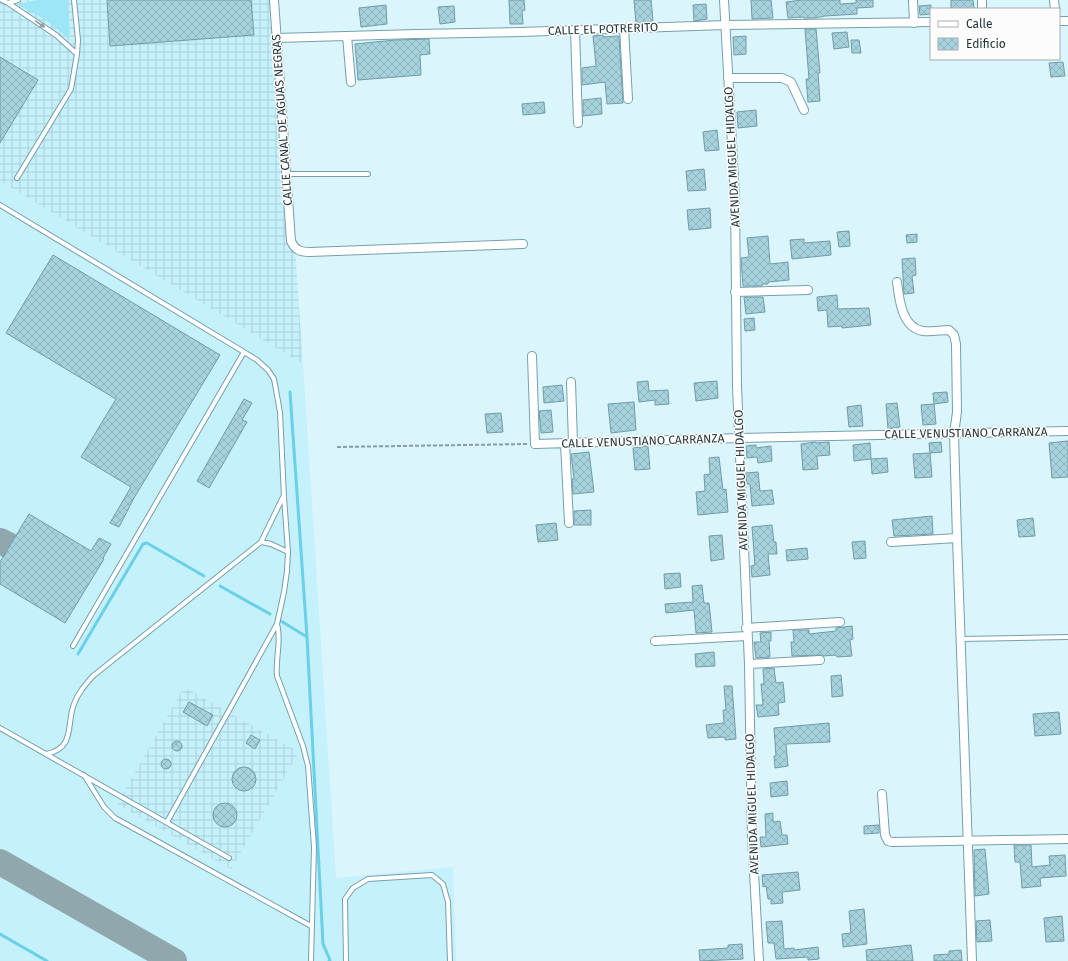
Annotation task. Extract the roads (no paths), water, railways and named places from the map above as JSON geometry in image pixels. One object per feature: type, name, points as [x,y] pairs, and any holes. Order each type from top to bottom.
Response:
[{"type":"street","name":"CALLE CANAL DE AGUAS NEGRAS","points":[[274,0],[291,241],[293,246],[301,252],[523,244]]},
{"type":"street","name":"AVENIDA MIGUEL HIDALGO","points":[[724,0],[735,198],[737,386],[746,632],[749,664],[752,837],[759,961]]},
{"type":"street","points":[[913,0],[914,22]]},
{"type":"street","name":"CALLE EL POTRERITO","points":[[276,38],[725,25],[930,22]]},
{"type":"street","points":[[624,28],[628,99]]},
{"type":"street","points":[[575,30],[578,123]]},
{"type":"street","points":[[347,36],[352,82]]},
{"type":"street","points":[[728,78],[782,78],[791,82],[804,110]]},
{"type":"street","points":[[897,282],[900,304],[908,323],[924,331],[949,330],[954,335],[956,344],[957,412],[954,434],[972,961]]},
{"type":"street","points":[[735,292],[808,290]]},
{"type":"street","name":"CALLE VENUSTIANO CARRANZA","points":[[532,356],[535,444],[1068,431]]},
{"type":"street","points":[[569,523],[569,443],[572,382]]},
{"type":"street","points":[[891,542],[957,538]]},
{"type":"street","points":[[655,640],[840,622]]},
{"type":"street","points":[[749,664],[820,660]]},
{"type":"street","points":[[882,794],[885,835],[888,841],[892,842],[1068,839]]},
{"type":"lane","points":[[2,0],[56,35],[77,54]]},
{"type":"lane","points":[[8,3],[18,0]]},
{"type":"lane","points":[[17,178],[71,89],[77,54],[74,0]]},
{"type":"lane","points":[[286,174],[368,174]]},
{"type":"lane","points":[[0,205],[257,360],[268,370],[275,385],[280,412],[288,552],[284,592],[277,624],[167,822]]},
{"type":"lane","points":[[73,646],[244,352]]},
{"type":"lane","points":[[46,754],[58,748],[68,738],[71,712],[83,686],[261,542],[284,497]]},
{"type":"lane","points":[[261,542],[271,544],[288,552]]},
{"type":"lane","points":[[277,624],[280,633],[276,676],[303,746],[308,766],[314,848],[311,961]]},
{"type":"lane","points":[[960,640],[1068,636]]},
{"type":"lane","points":[[0,728],[229,858]]},
{"type":"lane","points":[[84,775],[104,807],[115,818],[311,926]]},
{"type":"lane","points":[[346,961],[345,899],[354,888],[368,880],[432,875],[443,884],[448,902],[450,961]]},
{"type":"waterway","points":[[290,392],[307,637],[323,944],[330,960],[329,961]]},
{"type":"waterway","points":[[78,654],[143,544],[147,543],[204,576]]},
{"type":"waterway","points":[[220,586],[270,614]]},
{"type":"waterway","points":[[281,621],[307,637]]},
{"type":"waterway","points":[[0,934],[47,961]]}]
